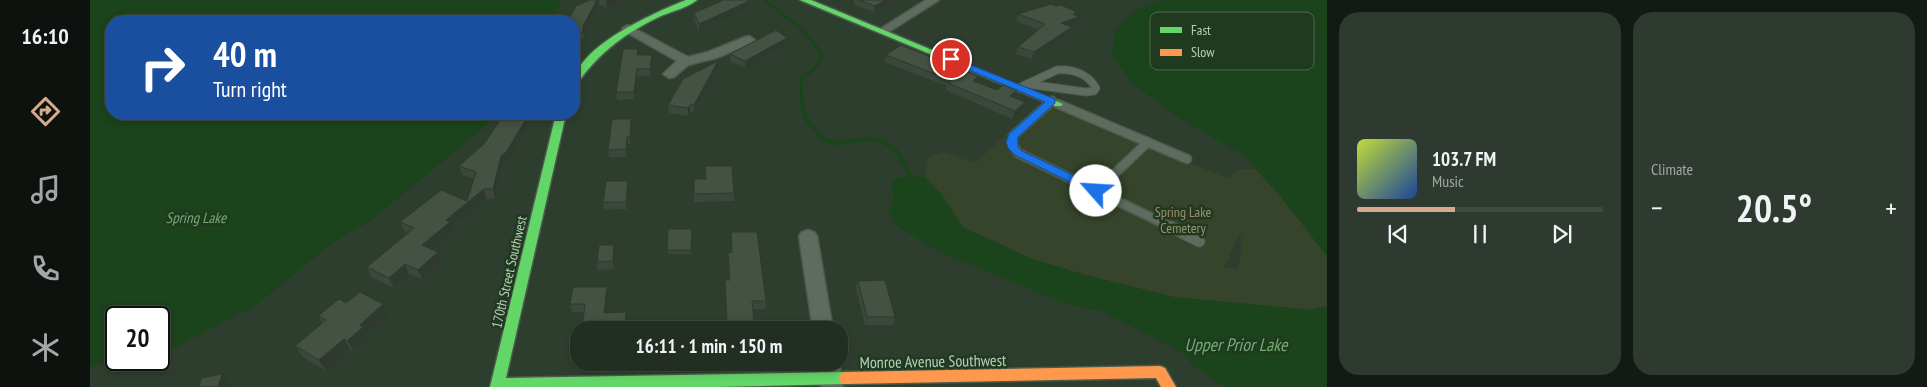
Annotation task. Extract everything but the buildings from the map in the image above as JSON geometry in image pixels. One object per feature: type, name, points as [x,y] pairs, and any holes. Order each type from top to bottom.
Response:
[{"type":"street","points":[[580,72],[599,50],[628,30],[646,19],[693,0]]},
{"type":"street","points":[[804,0],[1023,86],[1055,103]]},
{"type":"street","points":[[883,31],[934,0]]},
{"type":"street","points":[[628,30],[685,60]]},
{"type":"street","points":[[669,74],[677,64],[685,60],[710,56],[749,40]]},
{"type":"street","name":"170th Street Southwest","points":[[497,386],[560,120]]},
{"type":"street","points":[[808,236],[822,321]]},
{"type":"street","name":"Monroe Avenue Southwest","points":[[497,386],[831,376],[1160,372],[1169,387]]},
{"type":"lane","points":[[1067,69],[1086,77],[1096,88],[1086,92],[1023,86],[1057,70],[1067,69]]},
{"type":"lane","points":[[1187,159],[1055,103],[1013,136],[1011,142],[1013,148],[1018,153],[1199,241]]},
{"type":"lane","points":[[1096,191],[1148,142]]},
{"type":"green space","name":"Spring Lake Cemetery","points":[[1042,102],[1227,178],[1239,169],[1256,169],[1282,198],[1327,256],[1327,306],[1311,310],[1174,297],[1085,275],[1032,259],[962,227],[942,195],[925,177],[928,158],[942,152],[975,163]],"holes":[[[1240,233],[1242,247],[1238,268],[1224,268]]]},
{"type":"water","name":"Spring Lake","points":[[90,0],[562,0],[553,15],[105,15],[105,120],[491,120],[369,222],[335,241],[256,305],[180,345],[170,347],[170,306],[105,306],[105,363],[90,366]]},
{"type":"water","points":[[1161,0],[1327,0],[1327,256],[1282,198],[1243,155],[1176,116],[1133,84],[1112,55],[1115,30],[1136,9]]},
{"type":"water","name":"Upper Prior Lake","points":[[907,176],[925,177],[942,195],[963,227],[1032,259],[1085,275],[1174,297],[1311,310],[1327,306],[1327,387],[1225,387],[1197,369],[1180,351],[1101,311],[1066,304],[939,252],[896,225],[888,209],[894,198],[891,185],[895,179]]},
{"type":"waterway","points":[[764,0],[801,28],[824,56],[814,69],[801,79],[802,102]]},
{"type":"waterway","points":[[802,100],[804,113],[808,121],[824,139],[834,143],[870,139],[884,142],[890,145],[898,154],[913,181]]},
{"type":"traffic: fast","points":[[580,73],[611,41],[626,31],[659,14],[693,0]]},
{"type":"traffic: fast","points":[[804,0],[1058,104]]},
{"type":"traffic: fast","points":[[497,387],[560,120]]},
{"type":"traffic: fast","points":[[498,385],[846,378]]},
{"type":"traffic: slow","points":[[846,378],[1160,372],[1169,387]]},
{"type":"route","points":[[951,59],[1052,101],[1013,136],[1011,142],[1013,148],[1018,153],[1096,191]]}]
